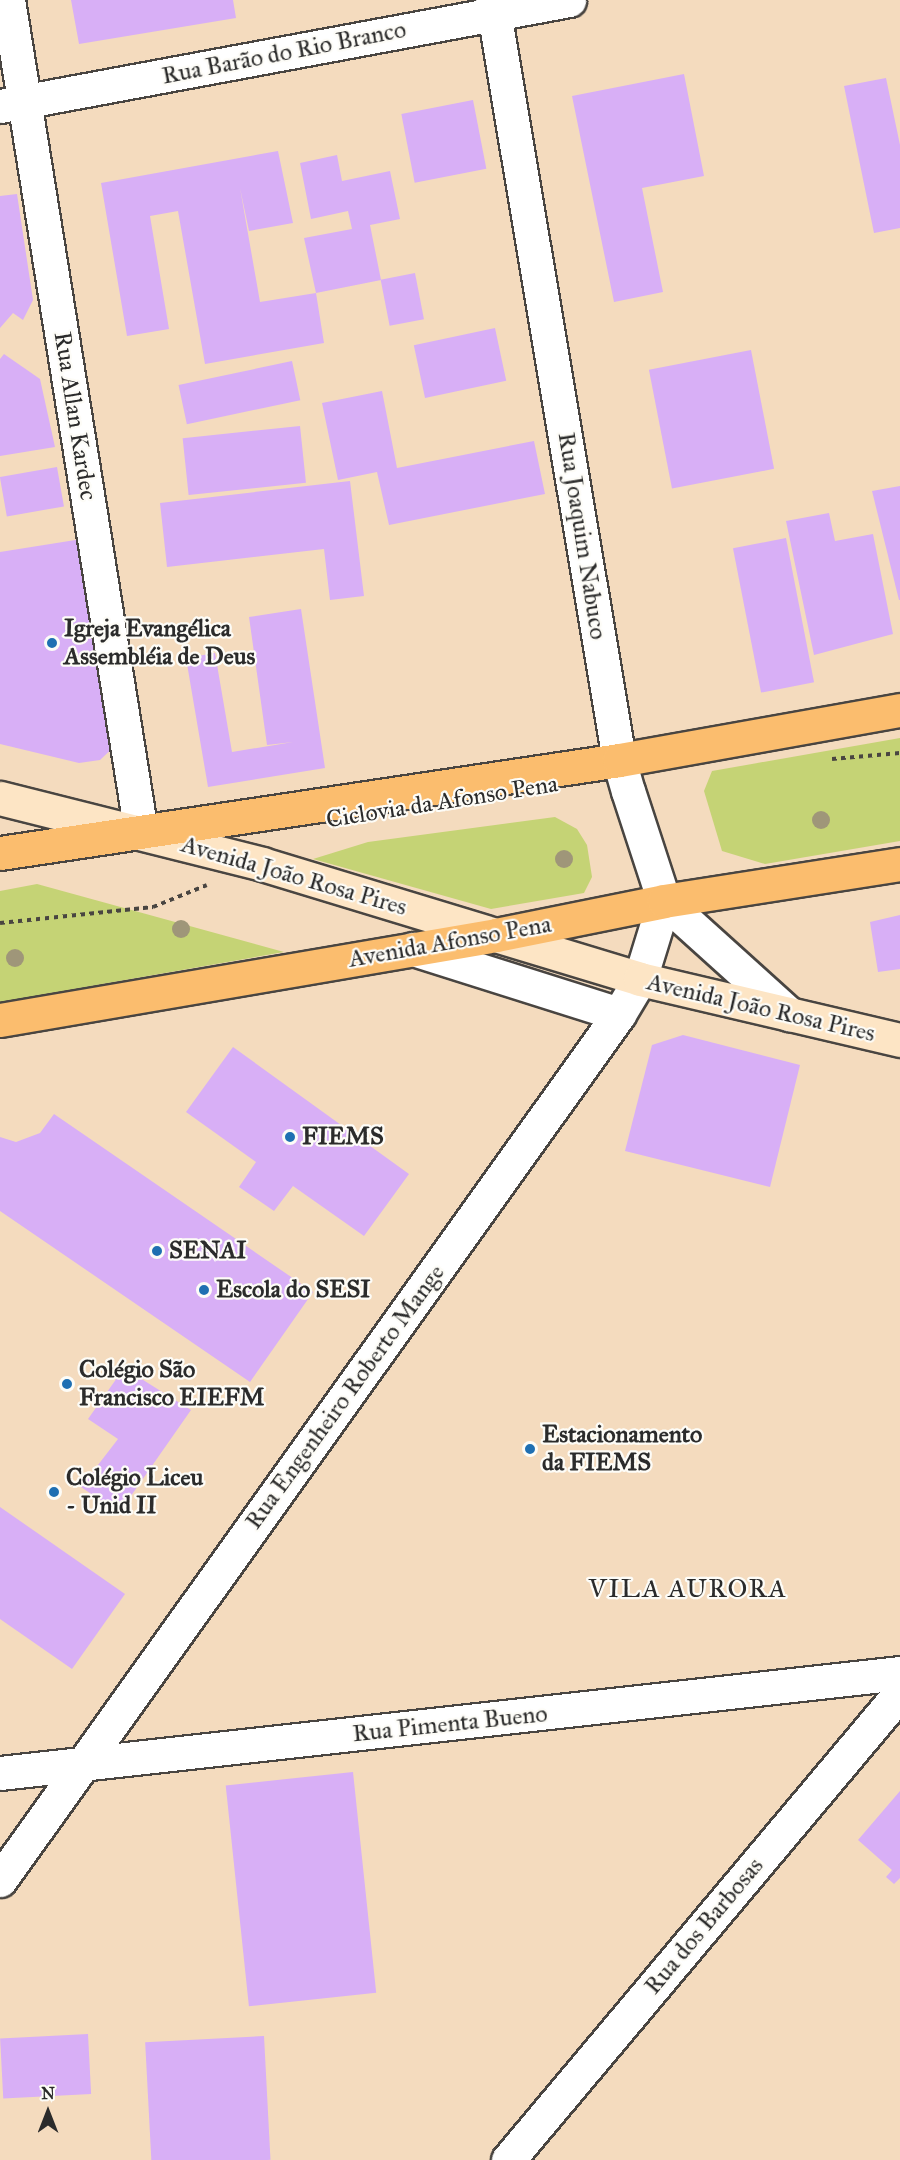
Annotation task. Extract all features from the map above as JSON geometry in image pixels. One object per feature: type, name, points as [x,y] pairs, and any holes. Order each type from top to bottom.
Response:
[{"type":"main road","points":[[0,853],[619,760],[900,711]]},
{"type":"main road","name":"Avenida Afonso Pena","points":[[0,1020],[496,935],[664,901],[900,864]]},
{"type":"street","name":"Rua Allan Kardec","points":[[8,0],[12,104],[141,832]]},
{"type":"street","name":"Rua Barão do Rio Branco","points":[[12,104],[494,7],[569,0]]},
{"type":"street","name":"Rua Joaquim Nabuco","points":[[494,7],[619,760],[664,901]]},
{"type":"street","name":"Avenida João Rosa Pires","points":[[0,798],[262,864],[640,979],[900,1040]]},
{"type":"street","name":"Rua Engenheiro Roberto Mange","points":[[0,1880],[619,1014],[640,979],[664,901]]},
{"type":"street","points":[[664,901],[789,1014]]},
{"type":"street","points":[[413,949],[619,1014]]},
{"type":"street","name":"Rua Pimenta Bueno","points":[[0,1773],[900,1673]]},
{"type":"street","name":"Rua dos Barbosas","points":[[508,2160],[900,1693]]},
{"type":"path","points":[[820,761],[900,753]]},
{"type":"path","points":[[0,922],[153,907],[262,864]]},
{"type":"green space","points":[[900,738],[900,841],[765,864],[722,851],[704,791],[712,771]]},
{"type":"green space","points":[[555,817],[577,829],[587,845],[592,877],[584,893],[491,909],[313,859],[368,842]]},
{"type":"green space","points":[[37,884],[284,952],[0,1002],[0,891]]},
{"type":"building","points":[[71,0],[233,0],[236,18],[79,44]]},
{"type":"building","points":[[684,74],[704,176],[642,188],[663,292],[614,302],[572,96]]},
{"type":"building","points":[[886,78],[900,145],[900,228],[874,233],[844,86]]},
{"type":"building","points":[[473,100],[486,169],[415,183],[401,114]]},
{"type":"building","points":[[278,151],[293,223],[249,231],[240,188],[260,302],[316,293],[324,343],[205,364],[178,211],[150,216],[169,329],[127,336],[101,183]]},
{"type":"building","points":[[337,155],[342,181],[390,171],[400,219],[370,225],[381,280],[316,293],[304,238],[352,229],[348,211],[311,219],[300,163]]},
{"type":"building","points":[[17,194],[33,300],[23,320],[13,313],[0,328],[0,196]]},
{"type":"building","points":[[415,273],[424,319],[390,326],[381,280]]},
{"type":"building","points":[[495,328],[506,381],[425,398],[414,345]]},
{"type":"building","points":[[751,350],[774,469],[672,489],[649,370]]},
{"type":"building","points":[[4,354],[40,379],[55,447],[0,456],[0,359]]},
{"type":"building","points":[[292,361],[300,400],[187,424],[179,385]]},
{"type":"building","points":[[382,391],[397,468],[534,441],[545,494],[389,525],[377,472],[338,480],[322,403]]},
{"type":"building","points":[[300,426],[306,483],[189,495],[183,438]]},
{"type":"building","points":[[57,467],[64,506],[7,516],[0,477]]},
{"type":"building","points":[[350,481],[364,596],[330,600],[324,549],[167,567],[160,503]]},
{"type":"building","points":[[900,486],[900,600],[899,600],[872,491]]},
{"type":"building","points":[[829,513],[835,541],[873,534],[893,634],[814,655],[786,521]]},
{"type":"building","name":"Igreja Evangélica Assembléia de Deus","points":[[88,538],[116,745],[100,760],[79,763],[0,744],[0,552]]},
{"type":"building","points":[[786,538],[814,682],[761,693],[733,548]]},
{"type":"building","points":[[301,609],[325,768],[208,787],[186,658],[215,653],[232,752],[293,742],[267,745],[249,617]]},
{"type":"building","points":[[900,915],[900,969],[878,972],[870,922]]},
{"type":"building","points":[[683,1035],[800,1065],[770,1187],[625,1151],[652,1045]]},
{"type":"building","name":"FIEMS","points":[[233,1047],[409,1174],[364,1236],[293,1186],[274,1211],[239,1187],[256,1162],[186,1112]]},
{"type":"building","name":"SENAI","points":[[54,1114],[313,1292],[250,1382],[0,1211],[0,1137],[16,1142],[40,1133]]},
{"type":"building","points":[[124,1368],[191,1410],[119,1513],[81,1487],[118,1439],[88,1419]]},
{"type":"building","points":[[0,1507],[125,1594],[72,1669],[0,1619]]},
{"type":"building","points":[[353,1772],[376,1993],[249,2006],[226,1785]]},
{"type":"building","points":[[900,1791],[900,1878],[894,1884],[886,1877],[892,1870],[858,1840]]},
{"type":"building","points":[[88,2034],[91,2094],[3,2099],[0,2039]]},
{"type":"building","points":[[264,2036],[270,2160],[151,2160],[145,2042]]},
{"type":"place","name":"Igreja Evangélica Assembléia de Deus","points":[[52,643]]},
{"type":"place","name":"FIEMS","points":[[290,1137]]},
{"type":"place","name":"SENAI","points":[[157,1251]]},
{"type":"place","name":"Escola do SESI","points":[[204,1290]]},
{"type":"place","name":"Colégio São Francisco EIEFM","points":[[67,1384]]},
{"type":"place","name":"Estacionamento da FIEMS","points":[[530,1449]]},
{"type":"place","name":"Colégio Liceu - Unid II","points":[[54,1492]]},
{"type":"district","name":"VILA AURORA","points":[[688,1589]]}]
